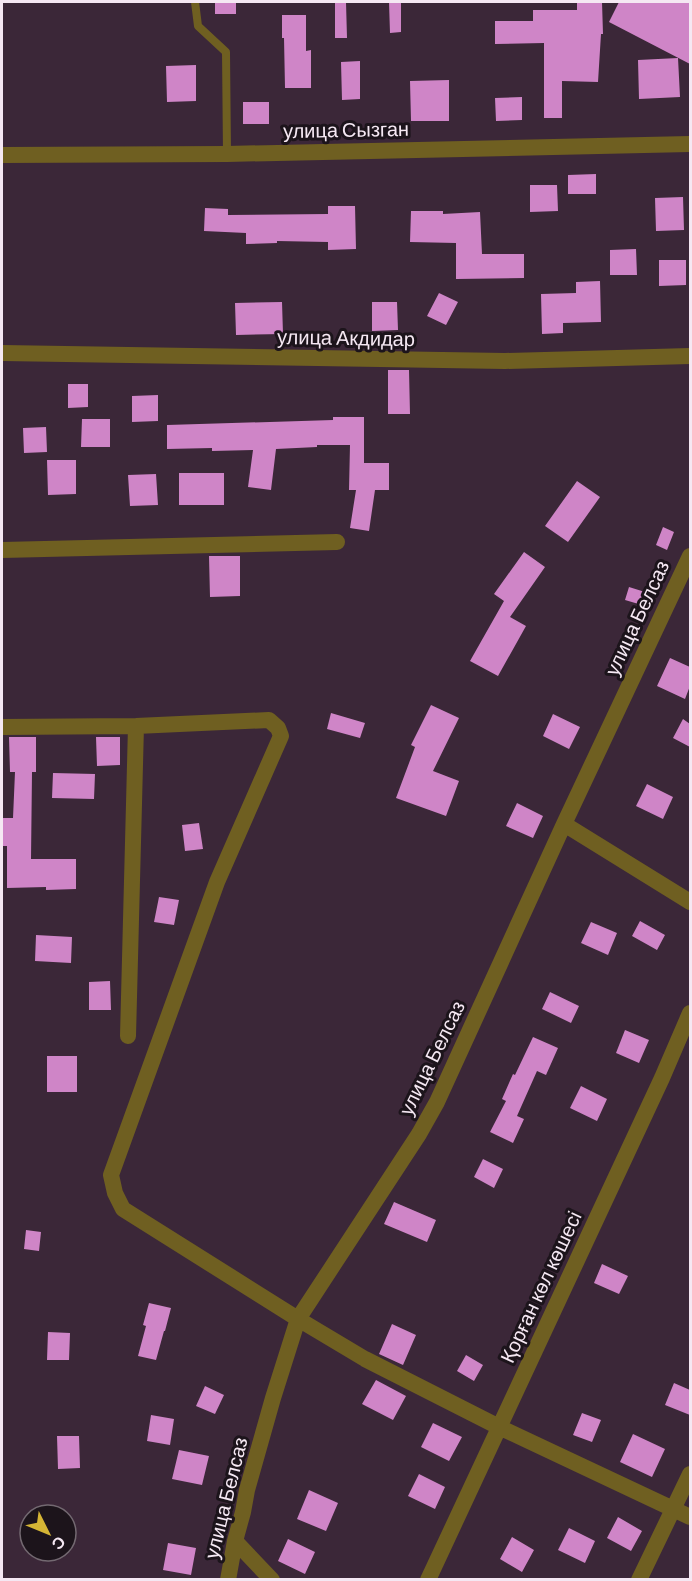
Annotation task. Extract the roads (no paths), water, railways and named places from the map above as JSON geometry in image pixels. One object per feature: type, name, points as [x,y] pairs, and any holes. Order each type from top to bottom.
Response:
[{"type":"street","name":"улица Сызган","points":[[2,155],[227,154],[690,144]]},
{"type":"street","name":"улица Акдидар","points":[[2,353],[504,361],[690,356]]},
{"type":"street","points":[[2,550],[338,542]]},
{"type":"street","name":"улица Белсаз","points":[[228,1580],[234,1541],[273,1398],[298,1319],[437,1102],[690,556]]},
{"type":"street","points":[[2,727],[136,726],[268,720],[278,728],[281,736],[218,882],[111,1175],[115,1193],[123,1209],[365,1359],[690,1517]]},
{"type":"street","points":[[128,1036],[136,726]]},
{"type":"street","points":[[564,824],[690,902]]},
{"type":"street","name":"Қорған көл көшесі","points":[[428,1580],[662,1078],[690,1013]]},
{"type":"street","points":[[639,1580],[690,1474]]},
{"type":"street","points":[[234,1541],[272,1580]]},
{"type":"lane","points":[[195,2],[198,26],[226,52],[227,154]]}]
